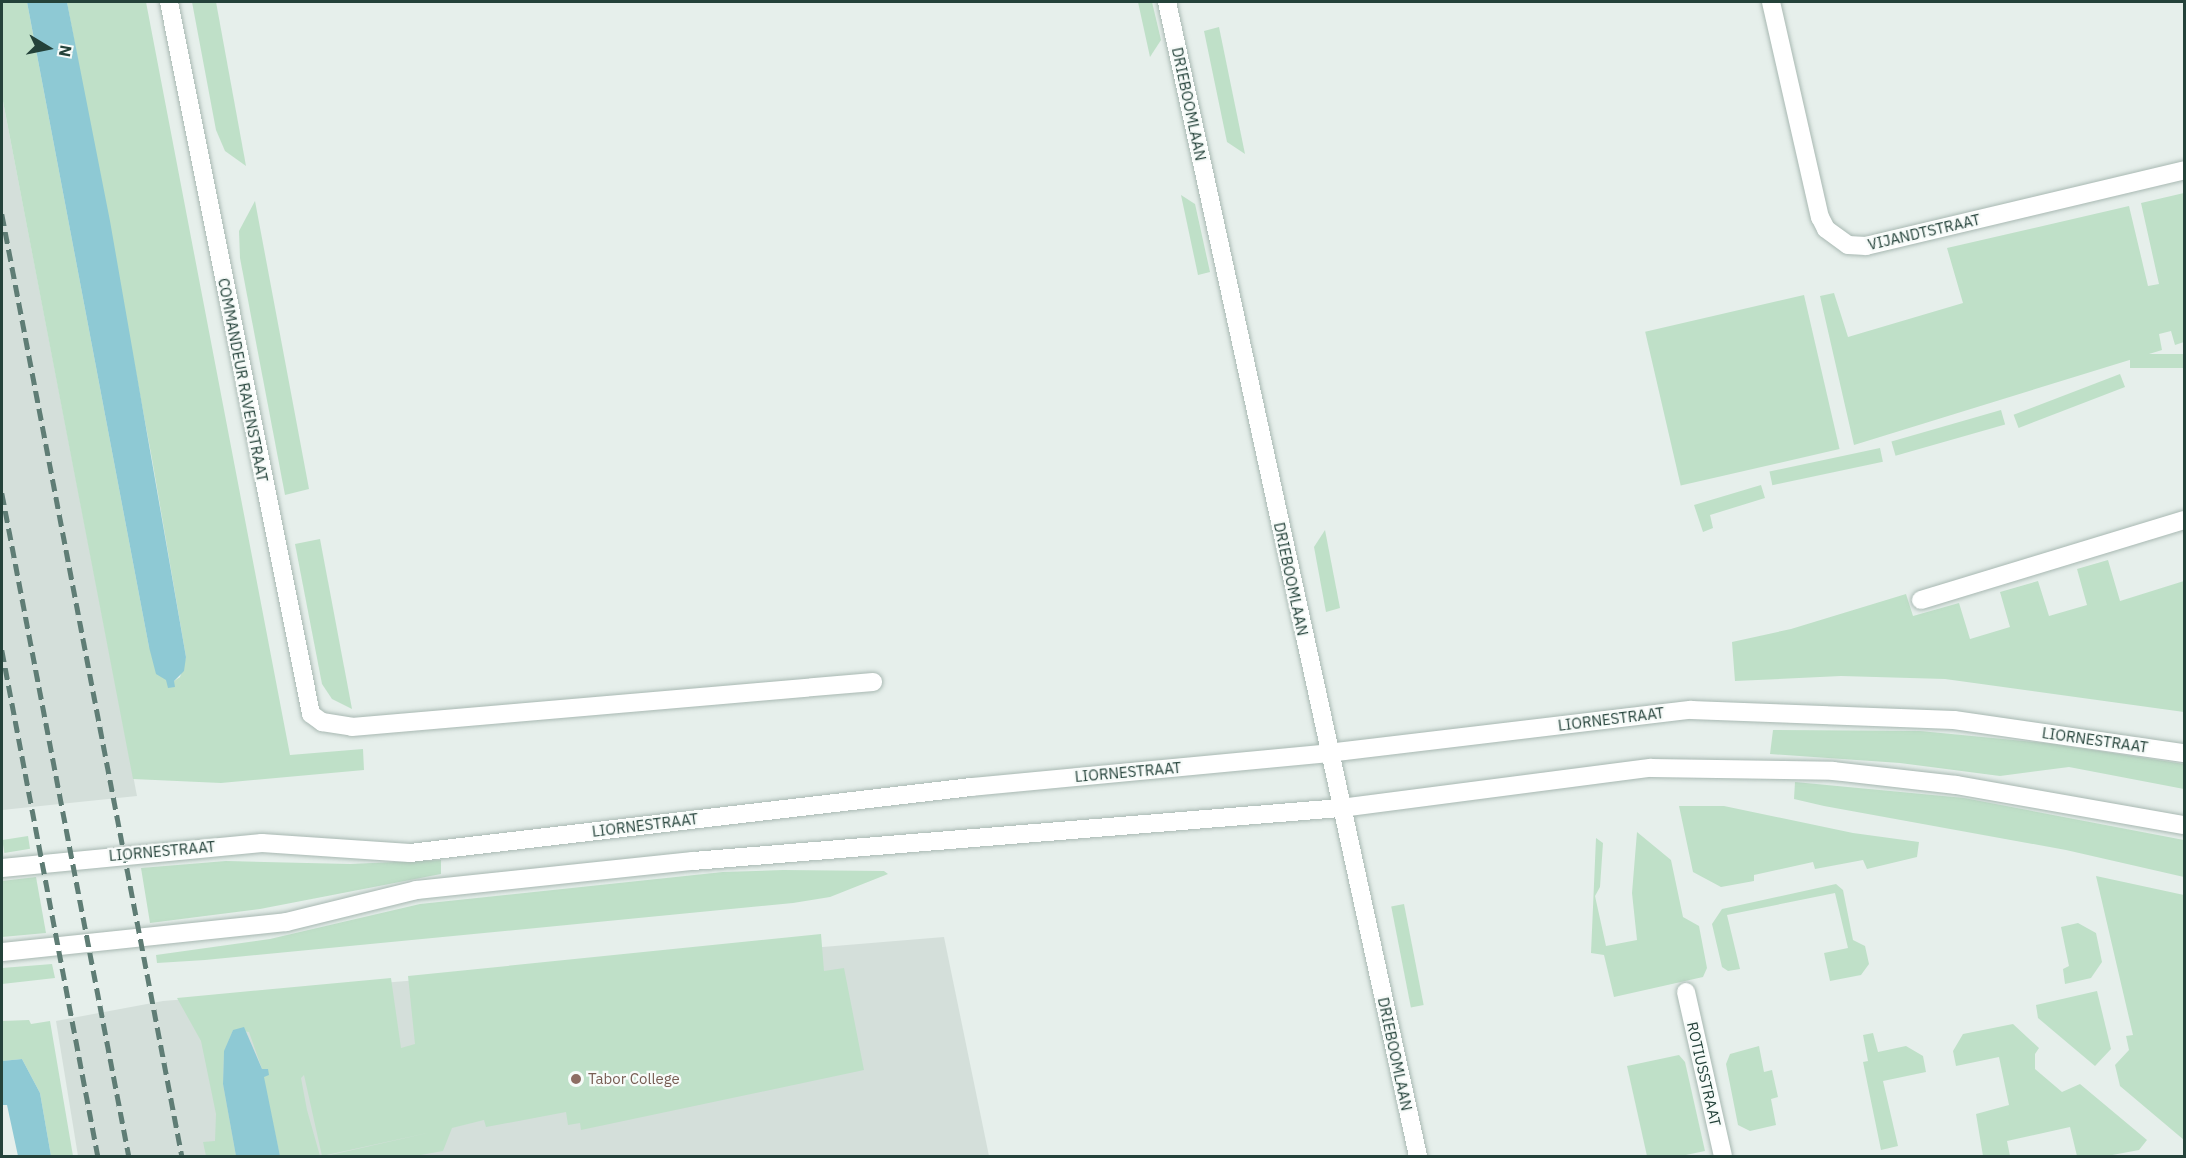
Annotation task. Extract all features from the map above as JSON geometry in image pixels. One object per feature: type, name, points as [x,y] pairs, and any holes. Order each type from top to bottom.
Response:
[{"type":"street","name":"COMMANDEUR RAVENSTRAAT","points":[[169,2],[311,714],[321,722],[352,727],[873,682]]},
{"type":"street","name":"DRIEBOOMLAAN","points":[[1167,2],[1328,753],[1418,1156]]},
{"type":"street","name":"VIJANDTSTRAAT","points":[[1771,2],[1820,217],[1826,229],[1848,245],[1866,246],[2184,170]]},
{"type":"street","points":[[1921,600],[2184,520]]},
{"type":"street","name":"LIORNESTRAAT","points":[[2,868],[262,843],[410,853],[971,787],[1328,753],[1691,710],[1954,720],[2184,753]]},
{"type":"street","points":[[2,952],[141,940],[286,922],[416,890],[693,861],[1341,808],[1651,768],[1833,771],[1956,785],[2184,825]]},
{"type":"street","name":"ROTIUSSTRAAT","points":[[1686,992],[1723,1156]]},
{"type":"shaded area","points":[[2,96],[137,796],[2,810]]},
{"type":"shaded area","name":"Tabor College","points":[[944,937],[989,1156],[78,1156],[56,1021],[163,1001]]},
{"type":"green space","points":[[2,2],[27,2],[149,647],[174,681],[180,677],[186,657],[152,459],[67,2],[146,2],[290,755],[363,749],[364,770],[221,783],[133,779],[2,96]]},
{"type":"green space","points":[[192,2],[216,2],[246,166],[225,151],[216,130]]},
{"type":"green space","points":[[1138,2],[1152,2],[1161,40],[1150,57]]},
{"type":"green space","points":[[1219,27],[1245,154],[1227,142],[1204,31]]},
{"type":"green space","points":[[2184,193],[2184,342],[2175,345],[2171,331],[2159,334],[2162,350],[1854,445],[1820,296],[1834,293],[1848,337],[1963,303],[1947,248],[2129,206],[2148,286],[2159,284],[2141,203]]},
{"type":"green space","points":[[1181,195],[1195,204],[1210,272],[1198,275]]},
{"type":"green space","points":[[255,201],[309,489],[285,495],[240,258],[239,231]]},
{"type":"green space","points":[[1804,295],[1840,449],[1681,486],[1645,332]]},
{"type":"green space","points":[[2130,354],[2184,354],[2184,368],[2130,368]]},
{"type":"green space","points":[[2120,374],[2125,387],[2019,428],[2014,415]]},
{"type":"green space","points":[[2001,410],[2005,424],[1896,456],[1891,441]]},
{"type":"green space","points":[[1880,448],[1883,462],[1772,485],[1769,471]]},
{"type":"green space","points":[[1761,485],[1765,498],[1710,515],[1713,528],[1703,532],[1694,505]]},
{"type":"green space","points":[[1325,530],[1340,608],[1326,612],[1314,547]]},
{"type":"green space","points":[[320,539],[352,709],[332,699],[322,684],[295,544]]},
{"type":"green space","points":[[2108,560],[2120,601],[2184,581],[2184,712],[1945,679],[1841,676],[1735,681],[1732,642],[1791,629],[1906,594],[1913,616],[1959,603],[1970,639],[2010,627],[2000,592],[2038,581],[2049,616],[2087,605],[2077,569]]},
{"type":"green space","points":[[1773,730],[1920,731],[2054,744],[2184,764],[2184,789],[2069,767],[2000,776],[1900,763],[1770,754]]},
{"type":"green space","points":[[1795,782],[1964,798],[2184,840],[2184,877],[2066,850],[1794,799]]},
{"type":"green space","points":[[1679,806],[1724,806],[1853,833],[1919,842],[1917,857],[1867,869],[1863,860],[1815,869],[1813,862],[1754,875],[1754,881],[1721,887],[1693,872]]},
{"type":"green space","points":[[1637,832],[1671,860],[1683,917],[1699,926],[1707,968],[1703,977],[1614,997],[1604,955],[1591,953],[1596,838],[1603,843],[1600,887],[1595,896],[1606,946],[1637,940],[1632,893]]},
{"type":"green space","points":[[28,836],[30,849],[4,853],[2,840]]},
{"type":"green space","points":[[441,860],[441,874],[260,909],[150,923],[141,868],[226,861],[350,864]]},
{"type":"green space","points":[[884,871],[888,874],[830,897],[793,903],[157,963],[156,955],[270,939],[420,904],[723,872]]},
{"type":"green space","points":[[2096,876],[2184,895],[2184,1140],[2120,1086],[2115,1065],[2129,1050],[2126,1036],[2133,1035]]},
{"type":"green space","points":[[36,877],[46,933],[2,937],[2,881]]},
{"type":"green space","points":[[1836,884],[1843,890],[1853,940],[1865,946],[1869,964],[1861,975],[1830,981],[1824,953],[1848,948],[1835,893],[1727,915],[1740,969],[1728,971],[1722,967],[1712,924],[1722,909]]},
{"type":"green space","points":[[1404,904],[1424,1005],[1411,1008],[1391,906]]},
{"type":"green space","points":[[2078,923],[2096,933],[2102,962],[2091,978],[2065,984],[2063,969],[2069,966],[2061,927]]},
{"type":"green space","name":"Tabor College","points":[[821,934],[824,971],[844,968],[864,1070],[581,1130],[580,1123],[568,1125],[566,1112],[486,1127],[484,1120],[452,1128],[443,1151],[415,1156],[326,1156],[432,1132],[322,1156],[304,1075],[301,1078],[307,1110],[320,1156],[280,1156],[263,1077],[268,1069],[262,1069],[249,1032],[233,1030],[224,1052],[223,1084],[236,1156],[206,1156],[203,1142],[215,1141],[216,1114],[201,1041],[177,998],[391,978],[401,1048],[415,1044],[408,976]]},
{"type":"green space","points":[[52,964],[55,978],[2,984],[2,968]]},
{"type":"green space","points":[[2097,991],[2111,1049],[2095,1066],[2038,1018],[2036,1005]]},
{"type":"green space","points":[[29,1020],[31,1024],[50,1021],[73,1156],[51,1156],[40,1093],[22,1059],[2,1061],[2,1021]]},
{"type":"green space","points":[[2013,1024],[2039,1048],[2035,1054],[2035,1069],[2062,1092],[2080,1084],[2147,1140],[2139,1150],[2107,1156],[2077,1156],[2070,1127],[2007,1141],[2010,1156],[1983,1156],[1976,1114],[2009,1105],[1999,1057],[1956,1066],[1953,1051],[1963,1034]]},
{"type":"green space","points":[[1873,1033],[1878,1052],[1906,1046],[1923,1056],[1926,1072],[1883,1081],[1898,1146],[1881,1150],[1863,1062],[1868,1061],[1863,1035]]},
{"type":"green space","points":[[1759,1046],[1764,1072],[1772,1070],[1778,1097],[1771,1099],[1776,1125],[1750,1131],[1738,1125],[1726,1064],[1730,1054]]},
{"type":"green space","points":[[1679,1055],[1685,1062],[1705,1151],[1681,1156],[1647,1156],[1627,1066]]},
{"type":"water","points":[[27,2],[67,2],[110,221],[186,657],[184,671],[174,681],[175,687],[168,688],[166,680],[156,674],[149,647]]},
{"type":"water","points":[[244,1027],[262,1069],[268,1069],[269,1075],[264,1077],[280,1156],[236,1156],[223,1084],[224,1051],[233,1030]]},
{"type":"water","points":[[22,1059],[40,1093],[51,1156],[18,1156],[7,1105],[2,1105],[2,1061]]},
{"type":"railway","points":[[2,214],[182,1156]]},
{"type":"railway","points":[[2,493],[129,1156]]},
{"type":"railway","points":[[2,650],[98,1156]]},
{"type":"place","name":"Tabor College","points":[[576,1079]]}]
